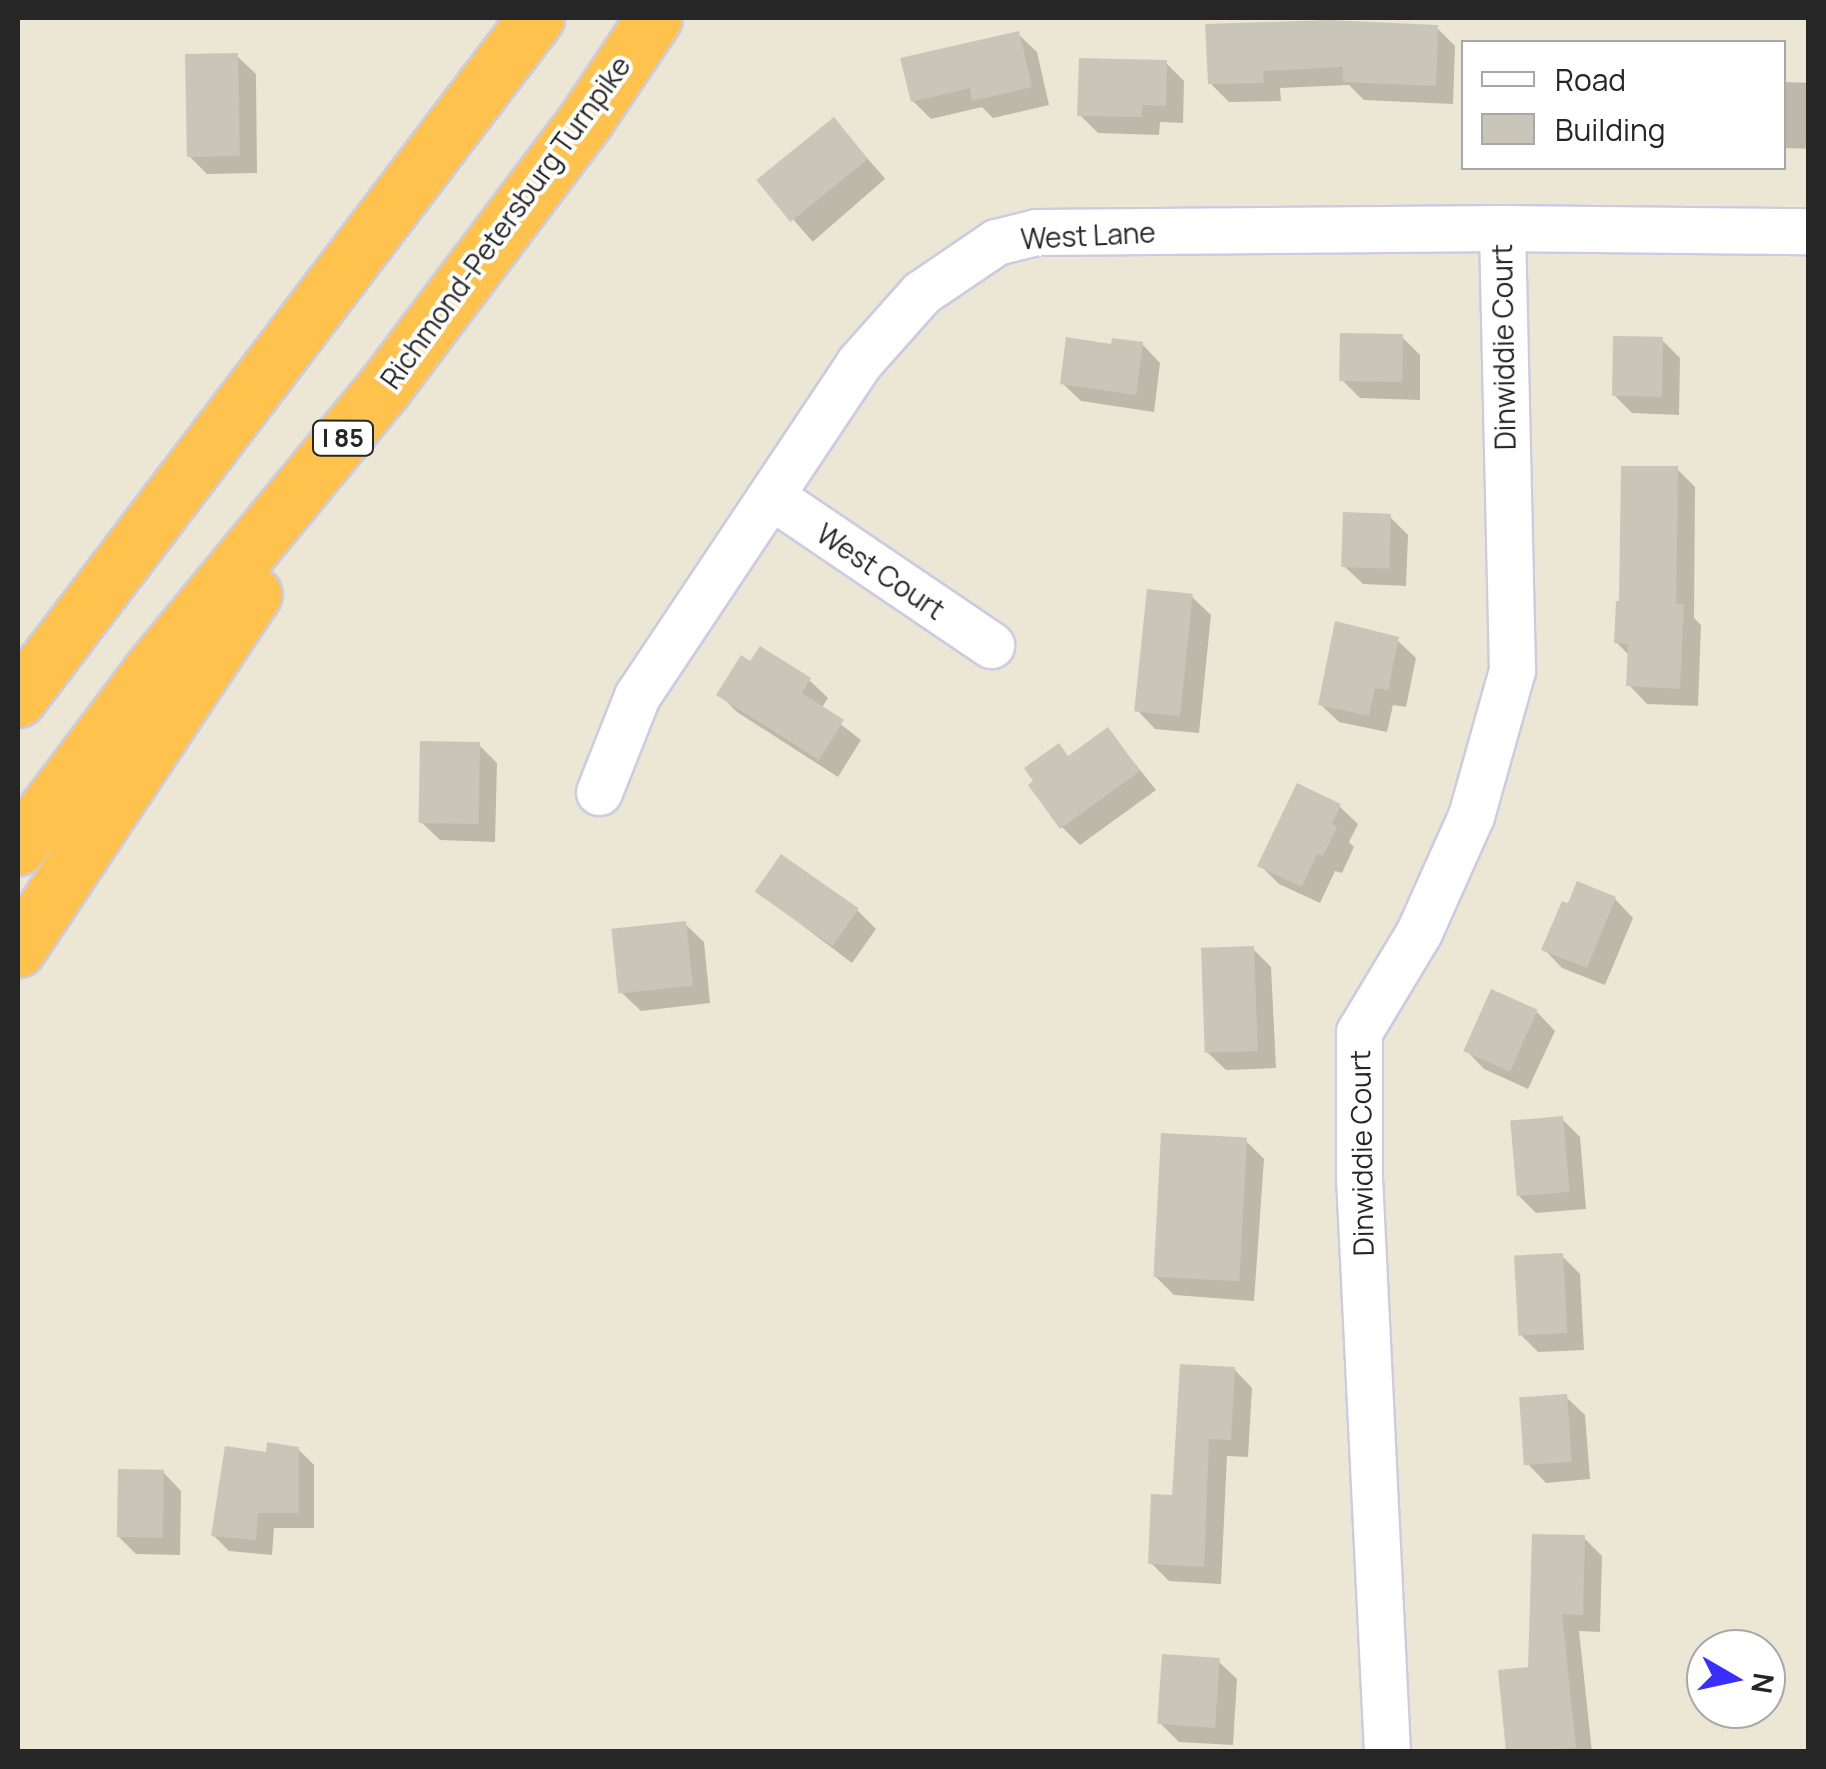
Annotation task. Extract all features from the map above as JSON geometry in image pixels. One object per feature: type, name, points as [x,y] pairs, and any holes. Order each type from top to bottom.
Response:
[{"type":"highway","points":[[18,699],[536,18]]},
{"type":"highway","name":"Richmond-Petersburg Turnpike","points":[[18,847],[152,670],[383,389],[585,120],[654,18]]},
{"type":"highway","points":[[18,949],[265,578],[383,389]]},
{"type":"street","name":"West Lane","points":[[599,792],[637,696],[870,350],[921,293],[996,242],[1036,232],[1502,228],[1808,231]]},
{"type":"street","name":"Dinwiddie Court","points":[[1387,1752],[1358,1177],[1360,1032],[1419,932],[1471,816],[1512,670],[1502,228]]},
{"type":"street","name":"West Court","points":[[771,496],[991,645]]},
{"type":"building","points":[[1329,20],[1438,25],[1436,86],[1343,82],[1343,67],[1263,71],[1264,83],[1208,84],[1205,24]]},
{"type":"building","points":[[1019,31],[1032,87],[972,101],[970,88],[911,102],[900,58]]},
{"type":"building","points":[[238,53],[240,156],[187,157],[185,54]]},
{"type":"building","points":[[1079,58],[1167,60],[1166,106],[1142,105],[1142,117],[1077,116]]},
{"type":"building","points":[[834,117],[868,159],[790,222],[756,180]]},
{"type":"building","points":[[1340,333],[1403,334],[1402,382],[1339,381]]},
{"type":"building","points":[[1613,336],[1663,337],[1662,397],[1612,396]]},
{"type":"building","points":[[1066,337],[1111,344],[1112,338],[1143,342],[1136,395],[1060,384]]},
{"type":"building","points":[[1621,466],[1678,466],[1676,604],[1684,604],[1680,689],[1626,686],[1628,644],[1614,643],[1619,601]]},
{"type":"building","points":[[1343,512],[1391,514],[1389,569],[1341,567]]},
{"type":"building","points":[[1147,589],[1193,594],[1180,716],[1134,711]]},
{"type":"building","points":[[1335,621],[1399,637],[1388,690],[1375,688],[1369,716],[1318,705]]},
{"type":"building","points":[[760,646],[811,678],[802,693],[844,720],[819,760],[716,695],[741,655],[750,661]]},
{"type":"building","points":[[1108,727],[1140,771],[1060,829],[1028,785],[1033,781],[1024,768],[1059,743],[1068,756]]},
{"type":"building","points":[[420,741],[480,742],[479,824],[419,823]]},
{"type":"building","points":[[1297,783],[1341,804],[1332,824],[1337,827],[1323,856],[1317,854],[1302,887],[1257,866]]},
{"type":"building","points":[[781,854],[859,908],[832,946],[755,892]]},
{"type":"building","points":[[1577,881],[1616,897],[1587,968],[1541,950],[1562,901],[1568,903]]},
{"type":"building","points":[[686,921],[693,986],[618,993],[611,929]]},
{"type":"building","points":[[1254,946],[1258,1051],[1205,1053],[1201,948]]},
{"type":"building","points":[[1491,989],[1538,1010],[1510,1072],[1463,1051]]},
{"type":"building","points":[[1563,1116],[1570,1192],[1517,1196],[1510,1121]]},
{"type":"building","points":[[1161,1133],[1247,1138],[1239,1281],[1153,1277]]},
{"type":"building","points":[[1563,1253],[1567,1333],[1518,1335],[1514,1256]]},
{"type":"building","points":[[1180,1364],[1235,1367],[1231,1440],[1209,1439],[1204,1567],[1148,1564],[1151,1494],[1172,1495]]},
{"type":"building","points":[[1567,1394],[1572,1462],[1524,1465],[1519,1397]]},
{"type":"building","points":[[267,1442],[299,1447],[299,1513],[258,1513],[256,1540],[211,1536],[225,1446],[266,1452]]},
{"type":"building","points":[[118,1469],[164,1470],[163,1538],[117,1537]]},
{"type":"building","points":[[1532,1534],[1585,1535],[1583,1615],[1562,1614],[1576,1748],[1506,1752],[1498,1670],[1528,1667]]},
{"type":"building","points":[[1162,1654],[1220,1658],[1215,1728],[1157,1724]]}]
